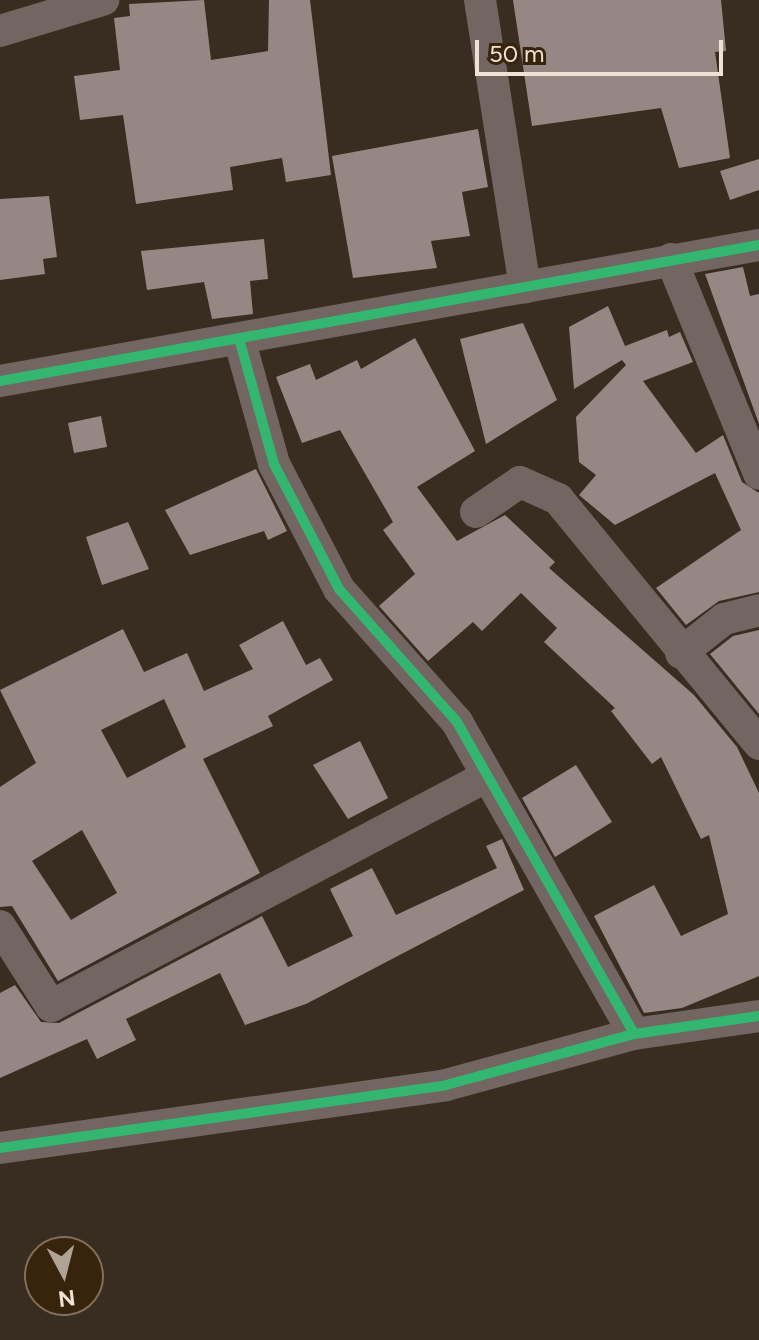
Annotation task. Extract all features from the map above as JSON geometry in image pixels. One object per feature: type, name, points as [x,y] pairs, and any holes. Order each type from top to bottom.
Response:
[{"type":"street","points":[[0,31],[103,0]]},
{"type":"street","points":[[480,0],[525,287]]},
{"type":"street","points":[[0,381],[240,342],[671,259],[759,245]]},
{"type":"street","points":[[671,259],[759,474]]},
{"type":"street","points":[[240,342],[274,464],[339,589],[457,722],[634,1034]]},
{"type":"street","points":[[476,512],[520,482],[541,485],[574,514],[681,653],[759,744]]},
{"type":"street","points":[[681,653],[724,619],[759,610]]},
{"type":"street","points":[[0,926],[51,1006],[486,777]]},
{"type":"street","points":[[0,1148],[446,1085],[634,1034],[759,1016]]},
{"type":"building","points":[[204,0],[211,60],[268,51],[269,0],[310,0],[331,175],[286,182],[282,158],[230,167],[233,190],[136,204],[123,115],[80,120],[74,76],[120,70],[114,18],[130,16],[129,4]]},
{"type":"building","points":[[513,0],[721,0],[726,51],[715,52],[730,158],[679,168],[661,108],[532,126]]},
{"type":"building","points":[[478,129],[488,187],[462,192],[470,236],[431,241],[437,268],[353,278],[332,156]]},
{"type":"building","points":[[759,159],[759,190],[730,200],[720,171]]},
{"type":"building","points":[[49,196],[57,257],[43,259],[45,274],[0,280],[0,199]]},
{"type":"building","points":[[264,239],[268,279],[250,281],[253,314],[212,319],[204,282],[147,290],[141,251]]},
{"type":"building","points":[[743,267],[750,296],[759,294],[759,424],[705,274]]},
{"type":"building","points":[[608,306],[625,346],[667,330],[669,337],[680,332],[693,362],[643,381],[696,453],[723,435],[742,482],[759,493],[759,592],[719,601],[686,625],[656,588],[741,530],[715,473],[615,525],[579,495],[596,475],[579,462],[576,417],[626,365],[622,360],[574,389],[569,327]]},
{"type":"building","points":[[523,323],[557,400],[486,444],[460,339]]},
{"type":"building","points":[[415,338],[475,451],[417,487],[457,541],[505,515],[555,562],[549,568],[694,695],[737,747],[759,793],[759,976],[682,1008],[644,1013],[594,916],[654,885],[681,936],[728,914],[709,835],[701,839],[661,757],[652,764],[611,711],[615,708],[544,642],[557,628],[521,593],[482,631],[473,622],[428,661],[379,606],[415,574],[383,530],[393,522],[340,430],[302,443],[276,377],[310,364],[316,380],[357,360],[361,369]]},
{"type":"building","points":[[101,416],[107,447],[74,453],[68,423]]},
{"type":"building","points":[[256,469],[287,531],[268,540],[264,531],[190,555],[165,510]]},
{"type":"building","points":[[128,522],[149,569],[102,585],[86,537]]},
{"type":"building","points":[[283,621],[306,665],[320,658],[333,680],[268,716],[273,726],[203,759],[260,873],[58,981],[12,906],[0,907],[0,787],[36,763],[0,690],[123,629],[144,672],[187,653],[204,691],[253,669],[239,645]],"holes":[[[164,699],[186,747],[127,778],[101,730]],[[82,830],[117,893],[71,920],[32,861]]]},
{"type":"building","points":[[759,630],[759,714],[710,654],[733,636]]},
{"type":"building","points":[[360,741],[388,798],[348,819],[313,765]]},
{"type":"building","points":[[576,765],[612,822],[555,857],[522,798]]},
{"type":"building","points":[[502,839],[524,890],[306,1004],[245,1025],[220,973],[126,1019],[136,1040],[97,1059],[87,1039],[0,1078],[0,993],[15,985],[41,1022],[59,1023],[262,916],[288,967],[353,936],[330,889],[372,868],[396,915],[497,868],[486,846]]},
{"type":"cycle path","points":[[0,381],[759,245]]},
{"type":"cycle path","points":[[240,342],[274,464],[339,589],[457,722],[634,1034]]},
{"type":"cycle path","points":[[0,1148],[446,1085],[634,1034],[759,1016]]}]
